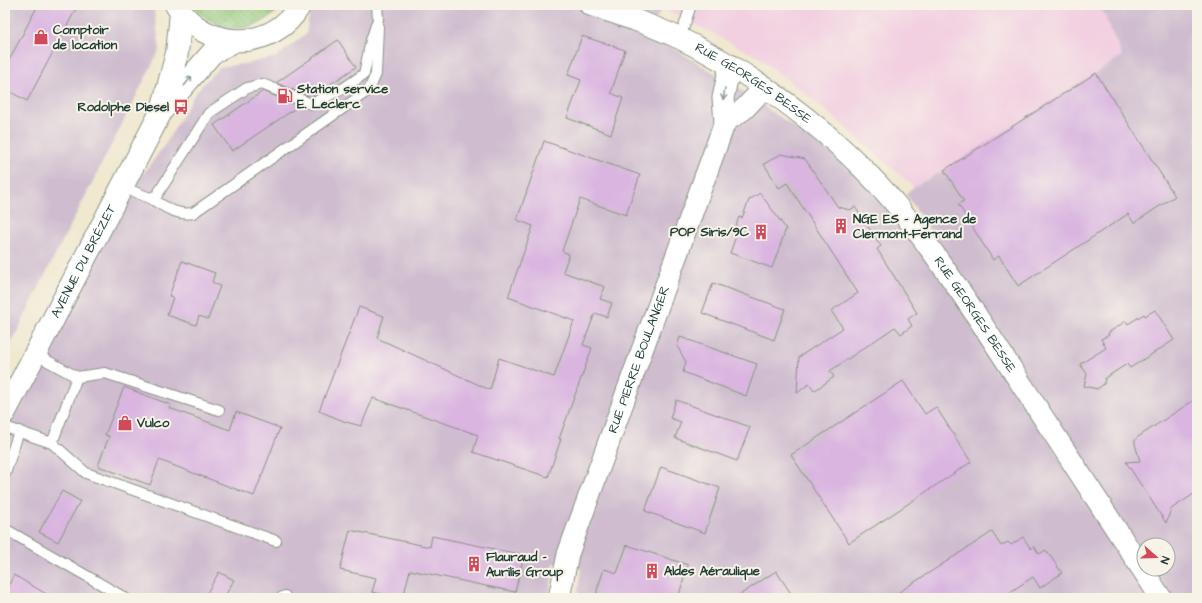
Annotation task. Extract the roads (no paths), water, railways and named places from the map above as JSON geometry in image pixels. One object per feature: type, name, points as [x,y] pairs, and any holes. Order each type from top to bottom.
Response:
[{"type":"street","name":"RUE GEORGES BESSE","points":[[590,5],[632,19],[680,39],[730,65],[765,87],[830,139],[881,188],[911,222],[982,323],[1161,598]]},
{"type":"street","points":[[179,9],[196,27],[214,37],[234,41],[252,40],[274,32],[301,7]]},
{"type":"street","name":"AVENUE DU BRÉZET","points":[[8,398],[35,354],[162,110],[177,53],[179,9]]},
{"type":"street","name":"AVENUE DU BRÉZET","points":[[162,110],[212,53],[234,41]]},
{"type":"street","name":"RUE PIERRE BOULANGER","points":[[559,598],[568,554],[725,122],[723,98],[730,65]]},
{"type":"street","points":[[725,122],[744,109],[765,87]]},
{"type":"lane","points":[[122,188],[150,198],[172,211],[184,215],[193,213],[369,90],[376,74],[378,5]]},
{"type":"lane","points":[[680,39],[691,5]]},
{"type":"lane","points":[[150,198],[157,195],[164,185],[209,113],[247,88],[262,84],[312,104],[344,88],[364,74],[370,40],[378,19]]},
{"type":"lane","points":[[35,354],[78,377],[105,373],[219,410]]},
{"type":"lane","points":[[52,443],[78,377]]},
{"type":"lane","points":[[5,427],[52,443],[86,473],[276,541]]},
{"type":"lane","points":[[5,474],[20,431]]},
{"type":"lane","points":[[5,530],[125,598]]},
{"type":"place","name":"Comptoir de location","points":[[41,37]]},
{"type":"place","name":"Station service E. Leclerc","points":[[285,96]]},
{"type":"place","name":"Rodolphe Diesel","points":[[181,107]]},
{"type":"place","name":"NGE ES - Agence de Clermont-Ferrand","points":[[841,226]]},
{"type":"place","name":"POP Siris/9C","points":[[761,232]]},
{"type":"place","name":"Vulco","points":[[125,423]]},
{"type":"place","name":"Flauraud - Aurilis Group","points":[[474,564]]},
{"type":"place","name":"Aldes Aéraulique","points":[[652,571]]}]
